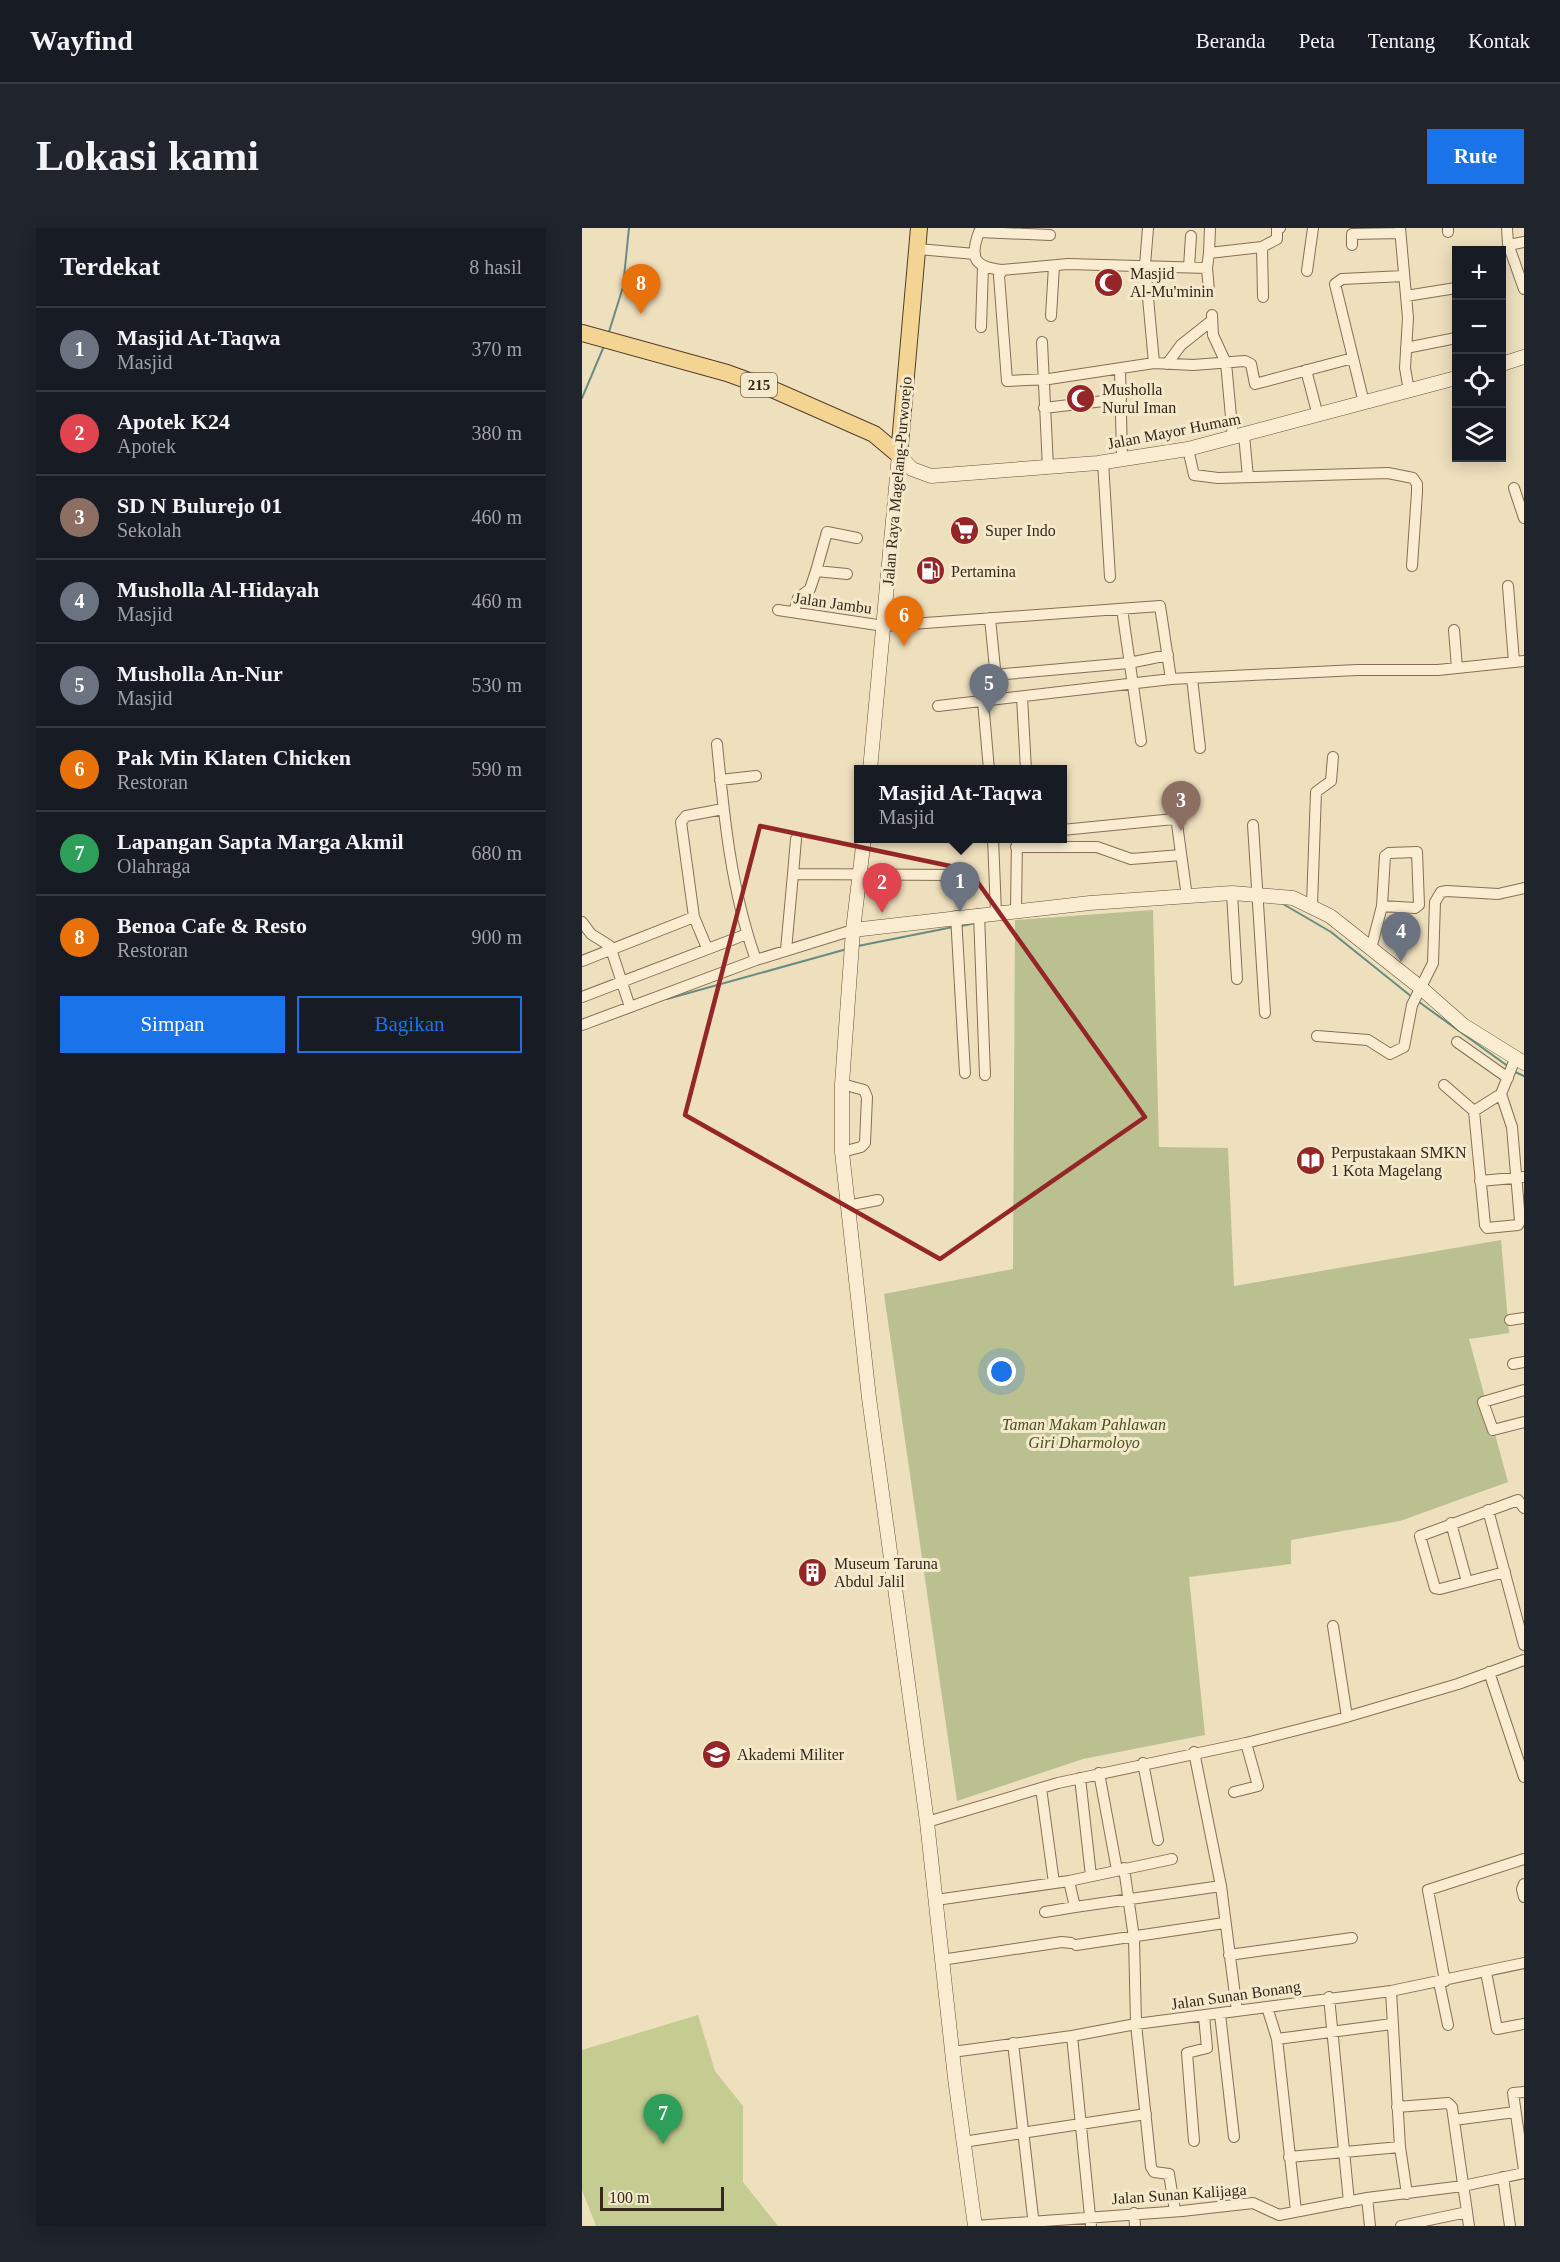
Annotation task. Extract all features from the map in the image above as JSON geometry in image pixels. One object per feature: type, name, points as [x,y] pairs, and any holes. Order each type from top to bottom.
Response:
[{"type":"main road","name":"Jalan Raya Magelang-Purworejo","points":[[870,765],[919,228]]},
{"type":"main road","name":"215","points":[[595,338],[727,373],[774,390],[874,434],[898,455]]},
{"type":"main road","points":[[1506,363],[1524,357]]},
{"type":"main road","name":"Jalan Mayor Humam","points":[[898,455],[916,472],[931,476],[1103,462],[1188,449],[1452,379]]},
{"type":"main road","points":[[863,843],[853,937],[842,1084],[842,1152],[868,1398],[927,1822],[941,1960],[975,2226]]},
{"type":"main road","points":[[853,937],[956,923],[979,924],[996,913],[1016,911],[1187,897],[1232,900],[1293,898],[1312,905],[1330,916],[1371,949],[1418,993],[1514,1066]]},
{"type":"street","points":[[1148,228],[1145,265],[1154,363]]},
{"type":"street","points":[[1209,291],[1207,268],[1210,228]]},
{"type":"street","points":[[1209,253],[1262,247],[1277,239],[1278,228]]},
{"type":"street","points":[[1307,271],[1313,228]]},
{"type":"street","points":[[1507,228],[1507,252],[1524,289]]},
{"type":"street","points":[[1352,245],[1352,234],[1400,230],[1406,296],[1405,368],[1409,391]]},
{"type":"street","points":[[1050,235],[981,231],[978,234],[975,254],[978,263],[983,267],[1002,270],[1054,266],[1145,265],[1207,268]]},
{"type":"street","points":[[1189,267],[1191,236]]},
{"type":"street","points":[[1507,252],[1524,242]]},
{"type":"street","points":[[1262,247],[1263,297]]},
{"type":"street","points":[[918,249],[975,254]]},
{"type":"street","points":[[1051,316],[1054,266]]},
{"type":"street","points":[[981,327],[983,267]]},
{"type":"street","points":[[1002,270],[999,276],[1005,377],[1009,383],[1154,363],[1250,363],[1255,384],[1353,358]]},
{"type":"street","points":[[1364,403],[1339,307],[1336,283],[1342,279],[1404,276]]},
{"type":"street","points":[[1406,296],[1452,289]]},
{"type":"street","points":[[1167,364],[1181,345],[1211,318],[1216,344],[1227,363],[1238,436],[1248,477]]},
{"type":"street","points":[[1406,348],[1452,340]]},
{"type":"street","points":[[1042,342],[1042,380],[1048,468]]},
{"type":"street","points":[[1120,369],[1122,459]]},
{"type":"street","points":[[1306,370],[1318,416]]},
{"type":"street","points":[[1044,408],[1121,399]]},
{"type":"street","points":[[1188,449],[1194,475],[1218,478],[1388,473],[1413,478],[1417,484],[1412,566]]},
{"type":"street","points":[[1103,462],[1110,577]]},
{"type":"street","points":[[1514,488],[1524,518]]},
{"type":"street","points":[[794,612],[798,598],[810,589],[826,533],[857,538]]},
{"type":"street","points":[[816,571],[847,573]]},
{"type":"street","points":[[938,706],[1171,679],[1457,668],[1519,662],[1508,586]]},
{"type":"street","name":"Jalan Jambu","points":[[778,610],[884,626],[1161,606],[1168,655]]},
{"type":"street","points":[[1122,609],[1141,741]]},
{"type":"street","points":[[990,618],[998,699]]},
{"type":"street","points":[[1454,630],[1457,668]]},
{"type":"street","points":[[994,675],[1129,663],[1168,655],[1171,679]]},
{"type":"street","points":[[1192,678],[1200,748]]},
{"type":"street","points":[[1022,697],[1026,765]]},
{"type":"street","points":[[983,701],[989,765]]},
{"type":"street","points":[[717,744],[723,809],[733,873],[747,934],[756,960]]},
{"type":"street","points":[[1312,905],[1316,792],[1331,781],[1333,757]]},
{"type":"street","points":[[720,780],[756,776]]},
{"type":"street","points":[[707,948],[694,917],[681,820],[686,816],[723,809]]},
{"type":"street","points":[[1067,830],[1174,819],[1187,897]]},
{"type":"street","points":[[1253,825],[1265,1013]]},
{"type":"street","points":[[786,950],[796,839]]},
{"type":"street","points":[[993,843],[996,913]]},
{"type":"street","points":[[1016,911],[1017,843],[1097,847],[1131,859],[1181,855]]},
{"type":"street","points":[[1371,949],[1382,906],[1385,856],[1389,853],[1417,852],[1420,856],[1419,905],[1415,908],[1382,906]]},
{"type":"street","points":[[793,874],[953,875]]},
{"type":"street","points":[[1317,1035],[1368,1040],[1386,1053],[1394,1053],[1404,1047],[1418,993],[1433,963],[1435,902],[1441,892],[1498,894],[1524,888]]},
{"type":"street","points":[[1232,900],[1237,979]]},
{"type":"street","points":[[582,961],[694,917]]},
{"type":"street","points":[[582,922],[591,934],[609,945],[630,1007]]},
{"type":"street","points":[[956,923],[965,1073]]},
{"type":"street","points":[[979,924],[985,1075]]},
{"type":"street","points":[[582,997],[747,934]]},
{"type":"street","points":[[582,1025],[786,950],[853,937]]},
{"type":"street","points":[[1457,1042],[1514,1066],[1501,1094],[1474,1111]]},
{"type":"street","points":[[842,1084],[864,1090],[867,1097],[865,1143],[858,1149],[842,1152]]},
{"type":"street","points":[[1444,1085],[1474,1111],[1486,1227],[1515,1226],[1520,1224],[1521,1216],[1520,1177],[1512,1127],[1501,1094]]},
{"type":"street","points":[[1480,1181],[1520,1177]]},
{"type":"street","points":[[847,1206],[878,1200]]},
{"type":"street","points":[[1510,1320],[1524,1318]]},
{"type":"street","points":[[1524,1390],[1483,1402],[1494,1430],[1524,1422]]},
{"type":"street","points":[[1505,1572],[1440,1589],[1433,1584],[1420,1536],[1518,1500],[1524,1508]]},
{"type":"street","points":[[1488,1510],[1524,1645]]},
{"type":"street","points":[[1451,1523],[1467,1582]]},
{"type":"street","points":[[1513,1601],[1524,1598]]},
{"type":"street","points":[[1333,1626],[1347,1717]]},
{"type":"street","points":[[927,1822],[1099,1773],[1246,1743],[1347,1717],[1524,1660]]},
{"type":"street","points":[[1489,1672],[1524,1777]]},
{"type":"street","points":[[1234,1792],[1258,1786],[1246,1743]]},
{"type":"street","points":[[1194,1752],[1221,1886],[1237,2011]]},
{"type":"street","points":[[1143,1763],[1158,1840]]},
{"type":"street","points":[[1099,1773],[1134,1938],[1136,2024],[1152,2170],[1169,2174],[1175,2211]]},
{"type":"street","points":[[1080,1778],[1091,1876]]},
{"type":"street","points":[[1041,1788],[1054,1883]]},
{"type":"street","points":[[936,1900],[1069,1881],[1172,1858]]},
{"type":"street","points":[[1448,2025],[1428,1890],[1524,1859]]},
{"type":"street","points":[[1069,1881],[1075,1907]]},
{"type":"street","points":[[1524,1884],[1524,1897]]},
{"type":"street","points":[[1045,1912],[1221,1886]]},
{"type":"street","points":[[941,1960],[1062,1942],[1073,1944],[1134,1938],[1224,1923]]},
{"type":"street","points":[[1229,1955],[1352,1938]]},
{"type":"street","name":"Jalan Sunan Bonang","points":[[952,2052],[1329,1997],[1390,1991],[1524,1963]]},
{"type":"street","points":[[1486,1972],[1497,2029],[1524,2024]]},
{"type":"street","points":[[1390,1991],[1400,2147],[1407,2194]]},
{"type":"street","points":[[1329,1997],[1349,2202]]},
{"type":"street","points":[[1268,2007],[1277,2039],[1296,2211]]},
{"type":"street","points":[[1220,2014],[1234,2137]]},
{"type":"street","points":[[1194,2141],[1187,2053],[1207,2048],[1204,2016]]},
{"type":"street","points":[[1277,2039],[1392,2024]]},
{"type":"street","points":[[1072,2036],[1090,2221]]},
{"type":"street","points":[[1013,2043],[1034,2224]]},
{"type":"street","points":[[1524,2092],[1513,2094],[1524,2171]]},
{"type":"street","points":[[1397,2107],[1448,2103],[1453,2109],[1469,2226]]},
{"type":"street","points":[[1454,2120],[1515,2112]]},
{"type":"street","points":[[963,2142],[1146,2114]]},
{"type":"street","points":[[1289,2157],[1400,2147]]},
{"type":"street","name":"Jalan Sunan Kalijaga","points":[[975,2226],[1090,2221],[1134,2212],[1175,2211],[1253,2203],[1280,2221],[1296,2211],[1366,2198],[1463,2186],[1524,2171]]},
{"type":"street","points":[[1503,2177],[1510,2226]]},
{"type":"street","points":[[1366,2198],[1370,2226]]},
{"type":"street","points":[[1134,2212],[1135,2226]]},
{"type":"street","points":[[1401,2226],[1430,2222],[1467,2212]]},
{"type":"highlighted area","points":[[760,826],[969,870],[1145,1117],[940,1259],[685,1115]]},
{"type":"green space","name":"Taman Makam Pahlawan Giri Dharmoloyo","points":[[1153,910],[1159,1147],[1228,1148],[1234,1286],[1501,1240],[1509,1333],[1469,1339],[1508,1482],[1400,1521],[1291,1540],[1291,1564],[1189,1577],[1205,1735],[1083,1759],[957,1801],[884,1294],[1013,1269],[1015,920]]},
{"type":"green space","points":[[698,2015],[715,2071],[743,2106],[743,2182],[778,2226],[596,2226],[582,2190],[582,2050]]},
{"type":"waterway","points":[[608,335],[623,287],[629,228]]},
{"type":"waterway","points":[[582,398],[604,346]]},
{"type":"waterway","points":[[1283,904],[1331,932],[1412,997]]},
{"type":"waterway","points":[[961,926],[976,923]]},
{"type":"waterway","points":[[858,946],[953,927]]},
{"type":"waterway","points":[[667,999],[847,949]]},
{"type":"waterway","points":[[1419,1002],[1509,1067]]},
{"type":"waterway","points":[[1513,1071],[1524,1076]]},
{"type":"place","name":"Masjid Al-Mu'minin","points":[[1109,282]]},
{"type":"place","name":"Benoa Cafe & Resto","points":[[641,314]]},
{"type":"place","name":"Musholla Nurul Iman","points":[[1081,398]]},
{"type":"place","name":"Super Indo","points":[[964,530]]},
{"type":"place","name":"Pertamina","points":[[930,571]]},
{"type":"place","name":"Pak Min Klaten Chicken","points":[[904,646]]},
{"type":"place","name":"Musholla An-Nur","points":[[989,714]]},
{"type":"place","name":"SD N Bulurejo 01","points":[[1181,831]]},
{"type":"place","name":"Masjid At-Taqwa","points":[[960,912]]},
{"type":"place","name":"Apotek K24","points":[[882,913]]},
{"type":"place","name":"Musholla Al-Hidayah","points":[[1401,962]]},
{"type":"place","name":"Perpustakaan SMKN 1 Kota Magelang","points":[[1310,1161]]},
{"type":"place","name":"Museum Taruna Abdul Jalil","points":[[813,1572]]},
{"type":"place","name":"Akademi Militer","points":[[716,1754]]},
{"type":"place","name":"Lapangan Sapta Marga Akmil","points":[[663,2144]]}]
